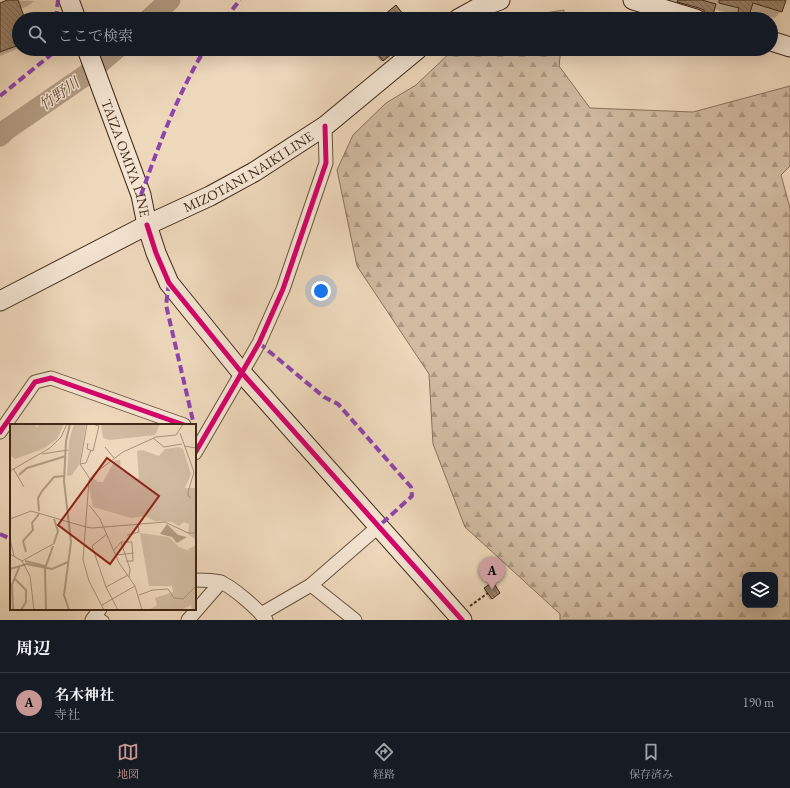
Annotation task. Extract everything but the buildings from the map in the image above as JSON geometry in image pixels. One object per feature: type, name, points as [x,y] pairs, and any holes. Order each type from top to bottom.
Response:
[{"type":"main road","points":[[69,0],[73,12]]},
{"type":"main road","points":[[471,12],[500,0]]},
{"type":"main road","points":[[633,0],[673,12]]},
{"type":"main road","points":[[778,43],[790,46]]},
{"type":"main road","name":"TAIZA OMIYA LINE","points":[[0,301],[147,225],[141,195],[89,56]]},
{"type":"main road","name":"MIZOTANI NAIKI LINE","points":[[147,225],[210,196],[254,172],[325,126],[410,56]]},
{"type":"main road","points":[[147,225],[168,283],[242,373],[379,526],[457,618]]},
{"type":"street","points":[[196,449],[201,431],[242,373],[259,343],[283,289],[326,163],[325,126]]},
{"type":"street","points":[[0,432],[35,382],[50,378],[181,424]]},
{"type":"street","points":[[196,580],[220,582],[245,599],[264,617],[311,585],[379,526]]},
{"type":"street","points":[[188,620],[220,582]]},
{"type":"street","points":[[311,585],[355,620]]},
{"type":"path","points":[[457,618],[488,593]]},
{"type":"green space","points":[[564,10],[564,12],[551,12]]},
{"type":"green space","points":[[447,56],[560,56],[559,66],[590,108],[693,112],[790,86],[790,166],[781,175],[790,208],[790,620],[560,620],[560,614],[465,527],[433,444],[429,374],[357,266],[337,170],[353,135],[386,103],[416,85]]},
{"type":"waterway","name":"竹野川","points":[[157,12],[170,0]]},
{"type":"waterway","name":"竹野川","points":[[0,136],[6,130],[86,75],[108,56]]},
{"type":"marked path","points":[[57,12],[58,0]]},
{"type":"marked path","points":[[231,12],[240,0]]},
{"type":"marked path","points":[[0,96],[49,56]]},
{"type":"marked path","points":[[141,195],[177,102],[201,56]]},
{"type":"marked path","points":[[169,283],[166,305],[194,424]]},
{"type":"marked path","points":[[259,343],[324,397],[338,404],[411,487],[412,496],[379,526]]},
{"type":"marked path","points":[[0,534],[10,539]]},
{"type":"cycle path","points":[[196,451],[259,343],[283,289],[326,163],[325,126]]},
{"type":"cycle path","points":[[147,225],[156,253],[169,283],[242,373],[462,620]]},
{"type":"cycle path","points":[[0,432],[35,382],[51,378],[181,424]]},
{"type":"place","name":"名木神社","points":[[492,590]]}]
